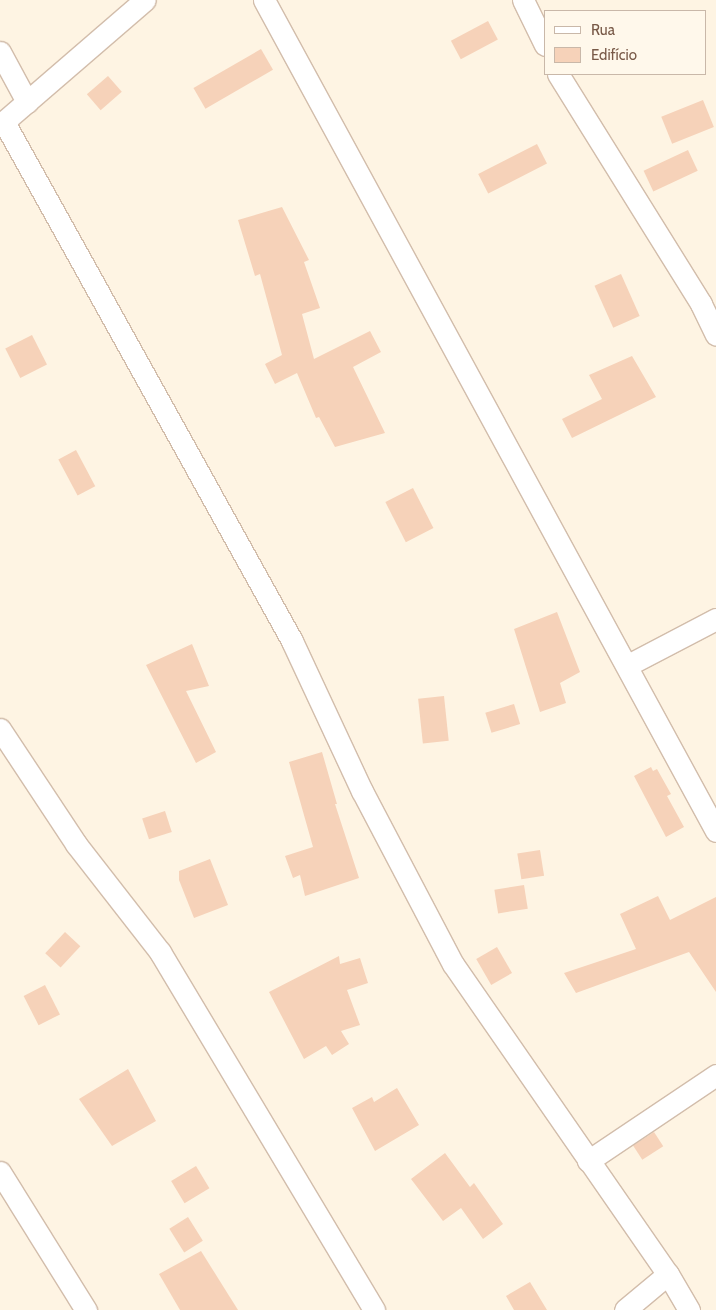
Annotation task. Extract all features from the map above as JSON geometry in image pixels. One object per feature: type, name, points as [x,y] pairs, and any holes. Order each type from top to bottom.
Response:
[{"type":"street","points":[[145,0],[2,124],[292,641],[362,791],[454,964],[588,1161],[668,1274],[688,1310]]},
{"type":"street","points":[[264,0],[628,665],[716,831]]},
{"type":"street","points":[[523,0],[544,43]]},
{"type":"street","points":[[0,52],[27,102]]},
{"type":"street","points":[[559,75],[701,304],[716,335]]},
{"type":"street","points":[[628,665],[716,619]]},
{"type":"street","points":[[0,729],[76,844],[160,952],[374,1310]]},
{"type":"street","points":[[588,1161],[716,1076]]},
{"type":"street","points":[[0,1172],[86,1310]]},
{"type":"street","points":[[625,1310],[668,1274]]},
{"type":"building","points":[[488,21],[498,40],[461,59],[451,41]]},
{"type":"building","points":[[261,49],[273,70],[205,109],[193,88]]},
{"type":"building","points":[[108,76],[122,92],[101,110],[87,94]]},
{"type":"building","points":[[703,100],[714,127],[672,144],[661,117]]},
{"type":"building","points":[[537,144],[547,164],[488,194],[478,174]]},
{"type":"building","points":[[688,150],[698,171],[653,192],[644,171]]},
{"type":"building","points":[[282,207],[309,260],[304,262],[320,308],[302,314],[314,359],[370,331],[381,352],[353,367],[385,433],[335,447],[319,417],[316,418],[297,373],[275,384],[265,364],[282,355],[260,274],[255,276],[238,220]]},
{"type":"building","points":[[621,274],[640,316],[613,328],[595,286]]},
{"type":"building","points":[[32,335],[47,364],[20,378],[5,349]]},
{"type":"building","points":[[632,356],[656,397],[572,438],[562,419],[602,399],[589,375]]},
{"type":"building","points":[[76,450],[95,486],[78,496],[58,459]]},
{"type":"building","points":[[413,488],[433,528],[406,542],[385,502]]},
{"type":"building","points":[[557,612],[580,672],[560,683],[566,703],[540,712],[514,629]]},
{"type":"building","points":[[192,644],[209,686],[186,691],[216,752],[196,763],[146,665]]},
{"type":"building","points":[[444,696],[449,741],[423,743],[418,699]]},
{"type":"building","points":[[514,704],[520,724],[491,733],[485,713]]},
{"type":"building","points":[[322,752],[337,804],[335,804],[359,878],[305,896],[300,875],[293,878],[285,856],[313,847],[289,762]]},
{"type":"building","points":[[651,767],[653,771],[657,769],[671,794],[667,796],[684,827],[666,837],[634,776]]},
{"type":"building","points":[[165,811],[172,832],[149,839],[142,818]]},
{"type":"building","points":[[540,850],[544,876],[521,879],[517,854]]},
{"type":"building","points":[[210,859],[228,905],[194,918],[179,880],[179,871]]},
{"type":"building","points":[[524,885],[528,909],[498,913],[494,890]]},
{"type":"building","points":[[658,896],[670,920],[716,897],[716,992],[689,952],[576,993],[564,973],[636,949],[620,914]]},
{"type":"building","points":[[65,932],[80,946],[61,968],[45,953]]},
{"type":"building","points":[[497,947],[512,973],[491,985],[476,959]]},
{"type":"building","points":[[339,956],[340,964],[360,958],[368,983],[347,990],[360,1025],[341,1031],[349,1044],[332,1055],[326,1046],[304,1059],[269,992]]},
{"type":"building","points":[[45,985],[60,1014],[39,1025],[24,996]]},
{"type":"building","points":[[128,1069],[156,1121],[112,1146],[79,1099]]},
{"type":"building","points":[[397,1088],[419,1125],[375,1151],[352,1108],[372,1097],[374,1102]]},
{"type":"building","points":[[654,1132],[663,1146],[642,1160],[633,1146]]},
{"type":"building","points":[[445,1153],[470,1187],[474,1183],[503,1224],[483,1239],[461,1208],[443,1221],[411,1179]]},
{"type":"building","points":[[196,1166],[209,1188],[185,1203],[171,1181]]},
{"type":"building","points":[[188,1217],[203,1241],[184,1252],[169,1229]]},
{"type":"building","points":[[201,1251],[238,1310],[180,1310],[159,1274]]},
{"type":"building","points":[[530,1282],[547,1310],[514,1310],[506,1296]]}]
